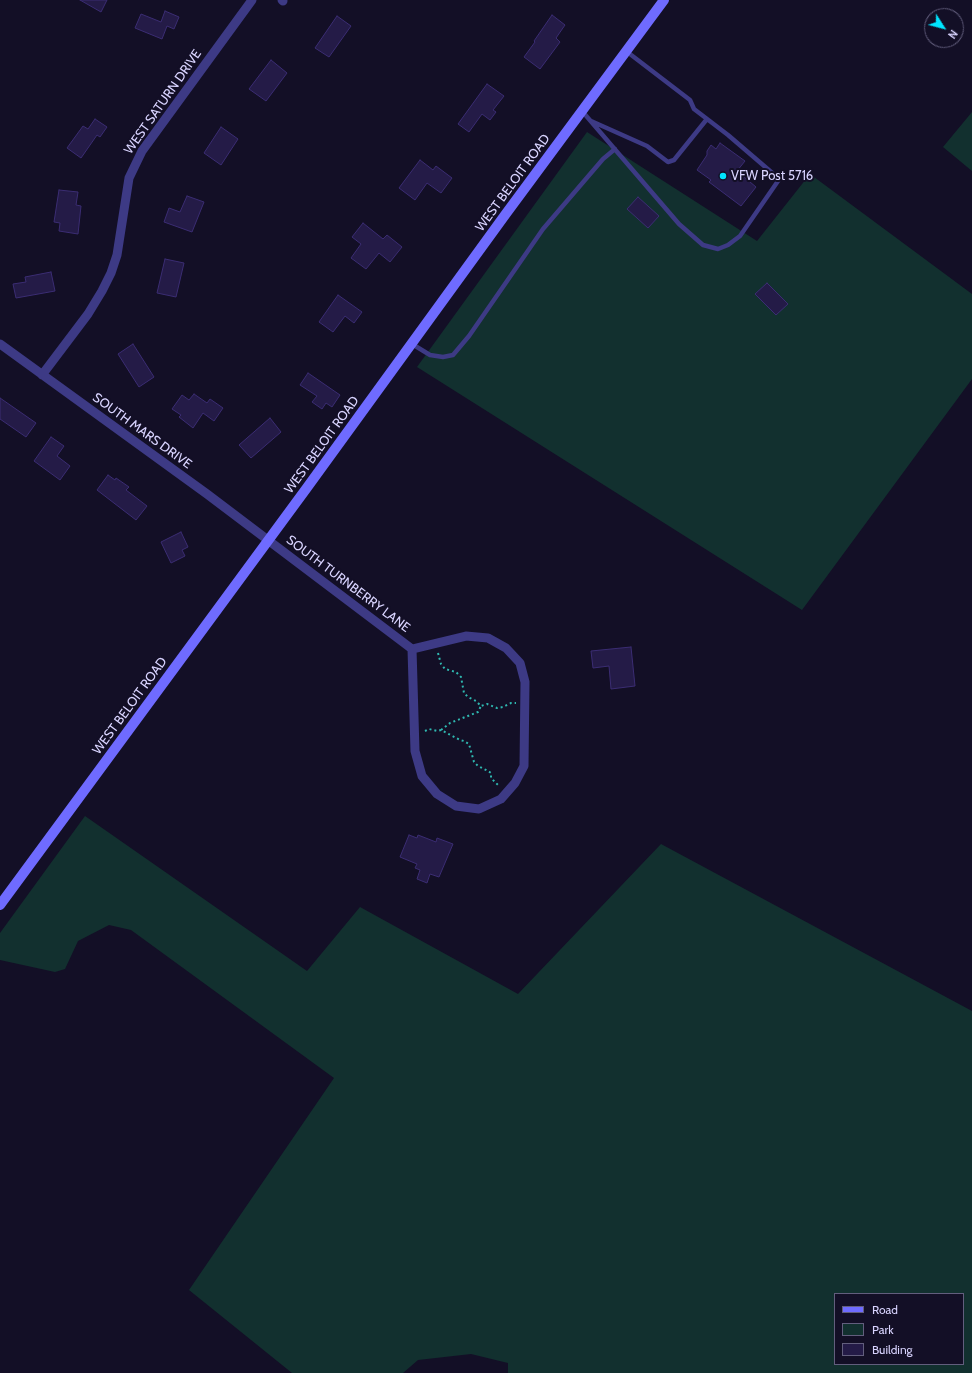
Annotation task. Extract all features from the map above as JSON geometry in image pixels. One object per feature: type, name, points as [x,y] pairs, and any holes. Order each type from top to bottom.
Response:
[{"type":"main road","name":"WEST BELOIT ROAD","points":[[0,905],[664,0]]},
{"type":"street","name":"WEST SATURN DRIVE","points":[[42,375],[88,314],[111,273],[117,255],[122,215],[129,178],[142,151],[251,0]]},
{"type":"street","name":"SOUTH MARS DRIVE","points":[[0,344],[268,540]]},
{"type":"street","name":"SOUTH TURNBERRY LANE","points":[[268,540],[412,649]]},
{"type":"street","name":"SOUTH TURNBERRY LANE","points":[[466,636],[488,638],[506,648],[520,663],[525,682],[524,766],[515,783],[500,799],[478,809],[456,806],[437,794],[422,776],[415,751],[412,649],[466,636]]},
{"type":"lane","points":[[582,111],[679,224],[702,245],[718,249],[728,245],[740,236],[778,181],[777,177],[734,140],[694,109],[690,100],[626,51]]},
{"type":"lane","points":[[590,120],[648,146],[668,162],[674,160],[707,119]]},
{"type":"lane","points":[[412,344],[430,356],[443,357],[453,355],[469,336],[544,229],[602,158],[615,149]]},
{"type":"path","points":[[432,644],[440,655],[441,664],[445,669],[456,672],[461,677],[464,693],[481,706]]},
{"type":"path","points":[[441,730],[450,723],[478,712],[481,706],[488,704],[497,708],[511,703],[525,703]]},
{"type":"path","points":[[414,734],[429,729],[441,730],[469,744],[474,762],[491,773],[491,778],[506,794]]},
{"type":"green space","points":[[972,112],[972,171],[943,147]]},
{"type":"green space","points":[[587,132],[757,241],[810,174],[972,294],[972,379],[802,610],[417,367]]},
{"type":"green space","points":[[85,816],[307,971],[360,907],[518,994],[661,844],[972,1011],[972,1373],[508,1373],[508,1363],[471,1354],[418,1360],[403,1373],[292,1373],[189,1290],[334,1078],[131,930],[109,925],[78,941],[65,969],[55,972],[0,960],[0,933]]},
{"type":"building","points":[[80,0],[107,0],[101,12]]},
{"type":"building","points":[[165,11],[179,17],[174,29],[167,26],[162,39],[135,28],[141,14],[161,22]]},
{"type":"building","points":[[552,15],[565,25],[556,38],[560,42],[540,69],[524,57]]},
{"type":"building","points":[[337,16],[351,26],[329,57],[315,48]]},
{"type":"building","points":[[271,60],[287,73],[266,101],[249,89]]},
{"type":"building","points":[[487,84],[504,96],[493,110],[496,112],[490,120],[482,114],[469,132],[458,124]]},
{"type":"building","points":[[95,119],[107,127],[100,137],[97,135],[81,158],[67,148],[83,126],[88,129]]},
{"type":"building","points":[[221,127],[238,139],[221,165],[204,153]]},
{"type":"building","name":"VFW Post 5716","points":[[720,143],[745,161],[737,171],[756,187],[741,206],[709,182],[711,180],[697,170],[707,155],[707,151],[711,145],[716,149]]},
{"type":"building","points":[[420,160],[433,170],[436,166],[452,178],[441,193],[427,183],[415,200],[399,188]]},
{"type":"building","points":[[59,190],[78,192],[76,205],[81,206],[78,234],[59,231],[60,223],[54,222]]},
{"type":"building","points":[[187,196],[204,202],[192,232],[164,222],[169,208],[180,212]]},
{"type":"building","points":[[638,197],[659,216],[648,228],[627,209]]},
{"type":"building","points":[[363,223],[383,239],[387,235],[402,247],[390,262],[379,253],[366,269],[351,258],[361,244],[352,237]]},
{"type":"building","points":[[165,259],[184,263],[176,297],[157,293]]},
{"type":"building","points":[[51,272],[55,291],[16,298],[13,284],[26,282],[25,277]]},
{"type":"building","points":[[767,283],[788,304],[776,315],[755,294]]},
{"type":"building","points":[[338,295],[362,312],[354,323],[345,316],[333,332],[319,322]]},
{"type":"building","points":[[133,344],[154,377],[139,387],[118,354]]},
{"type":"building","points":[[308,373],[340,395],[332,407],[326,403],[322,409],[312,402],[317,396],[300,385]]},
{"type":"building","points":[[194,394],[207,403],[210,399],[223,408],[214,421],[203,413],[193,428],[179,417],[181,415],[172,409],[182,395],[189,400]]},
{"type":"building","points":[[0,398],[36,423],[26,437],[0,419]]},
{"type":"building","points":[[270,418],[281,432],[251,458],[239,445]]},
{"type":"building","points":[[51,437],[64,446],[57,456],[70,466],[60,480],[34,461]]},
{"type":"building","points":[[108,475],[115,480],[116,478],[129,487],[126,490],[147,506],[136,520],[97,490]]},
{"type":"building","points":[[181,532],[188,547],[182,550],[185,556],[171,563],[161,542]]},
{"type":"building","points":[[631,647],[635,686],[611,689],[609,666],[593,668],[591,651]]},
{"type":"building","points":[[409,835],[417,838],[418,835],[436,842],[437,838],[453,844],[439,877],[430,874],[427,883],[417,879],[420,870],[415,868],[417,864],[400,857]]},
{"type":"place","name":"VFW Post 5716","points":[[723,176]]}]
